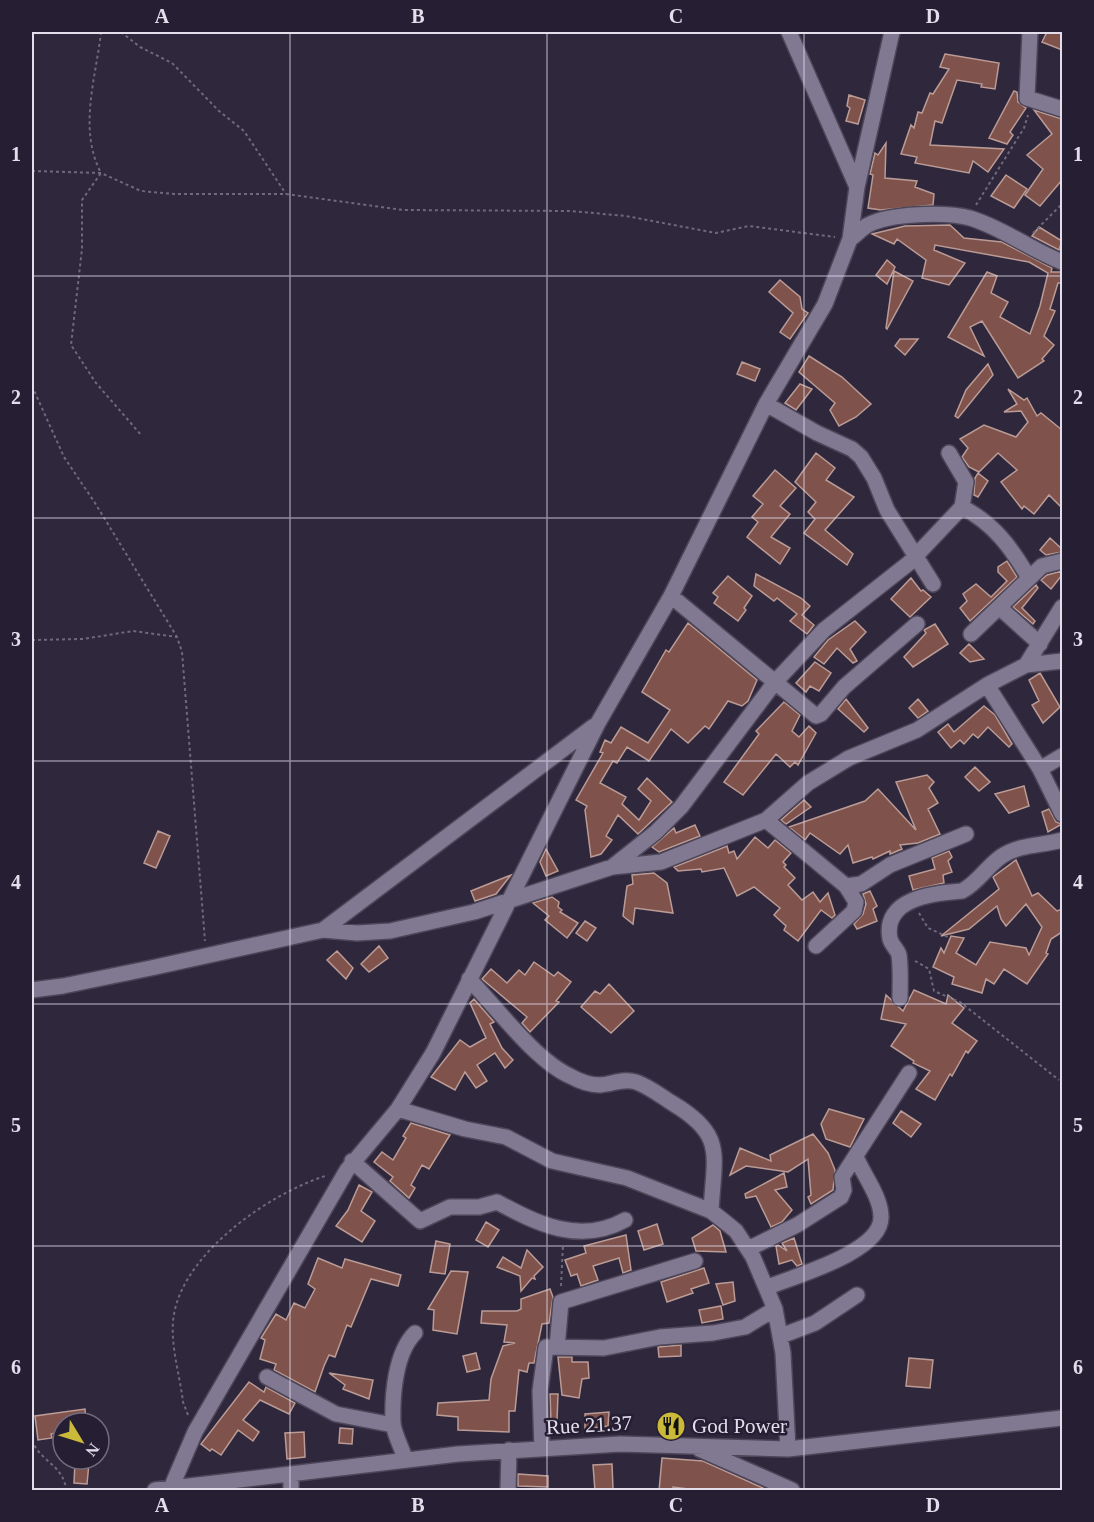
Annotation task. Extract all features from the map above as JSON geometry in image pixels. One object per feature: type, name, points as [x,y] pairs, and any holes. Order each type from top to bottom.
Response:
[{"type":"street","points":[[789,32],[857,187]]},
{"type":"street","points":[[171,1488],[195,1432],[350,1165],[398,1109],[433,1053],[598,723],[671,596],[766,404],[825,304],[850,239],[857,187],[892,32]]},
{"type":"street","points":[[1030,32],[1027,98],[1062,109]]},
{"type":"street","points":[[850,239],[869,224],[889,219],[920,215],[968,218],[1026,242],[1062,262]]},
{"type":"street","points":[[766,404],[817,433],[852,449],[861,457],[874,478],[887,510],[933,584]]},
{"type":"street","points":[[612,867],[681,807],[775,682],[824,630],[917,555],[962,507],[966,482],[949,453]]},
{"type":"street","points":[[962,507],[999,533],[1012,547],[1029,578]]},
{"type":"street","points":[[971,634],[1045,563],[1062,561]]},
{"type":"street","points":[[671,596],[818,716],[844,687],[917,624]]},
{"type":"street","points":[[1026,665],[1062,607]]},
{"type":"street","points":[[1000,608],[1040,644]]},
{"type":"street","points":[[32,990],[63,986],[323,930],[357,933],[390,931],[474,912],[612,867],[661,862],[766,820],[808,783],[849,758],[917,730],[987,686],[1026,665],[1062,661]]},
{"type":"street","points":[[987,686],[1040,769],[1062,814]]},
{"type":"street","points":[[323,930],[598,723]]},
{"type":"street","points":[[1040,769],[1062,756]]},
{"type":"street","points":[[766,820],[846,886],[856,902],[854,911],[816,946]]},
{"type":"street","points":[[846,886],[861,884],[890,865],[966,834]]},
{"type":"street","points":[[900,998],[899,953],[890,939],[895,912],[912,900],[962,891],[1003,855],[1031,845],[1062,840]]},
{"type":"street","points":[[469,979],[536,1053],[553,1067],[588,1084],[620,1080],[637,1082],[695,1117],[709,1132],[714,1149],[711,1211]]},
{"type":"street","points":[[748,1249],[797,1225],[841,1197],[844,1190],[842,1177],[909,1073]]},
{"type":"street","points":[[398,1109],[465,1129],[506,1137],[552,1161],[627,1178],[711,1211],[736,1231],[768,1287],[775,1309],[781,1336],[788,1449]]},
{"type":"street","points":[[768,1287],[836,1261],[870,1241],[879,1231],[882,1219],[879,1204],[856,1157]]},
{"type":"street","points":[[350,1165],[420,1221],[450,1207],[479,1207],[497,1202],[563,1232],[594,1231],[625,1220]]},
{"type":"street","points":[[557,1347],[561,1302],[695,1261]]},
{"type":"street","points":[[781,1336],[814,1323],[857,1295]]},
{"type":"street","points":[[542,1449],[540,1390],[543,1351],[547,1346],[604,1348],[660,1337],[714,1333],[745,1327],[775,1309]]},
{"type":"street","points":[[405,1459],[393,1425],[398,1369],[402,1356],[415,1333]]},
{"type":"street","points":[[267,1377],[336,1414],[393,1425]]},
{"type":"street","name":"Rue 21.37","points":[[154,1491],[405,1459],[509,1450],[620,1444],[685,1444],[788,1449],[1062,1419]]},
{"type":"street","points":[[685,1444],[792,1491]]},
{"type":"street","points":[[508,1491],[509,1450]]},
{"type":"street","points":[[291,1474],[291,1491]]},
{"type":"path","points":[[101,32],[92,79],[90,131],[91,154],[101,173]]},
{"type":"path","points":[[121,32],[140,47],[172,63],[219,111],[244,131],[286,194]]},
{"type":"path","points":[[968,218],[1028,121],[1027,98]]},
{"type":"path","points":[[32,171],[101,173],[141,191],[174,194],[286,194],[403,210],[571,211],[627,216],[716,233],[749,226],[850,239]]},
{"type":"path","points":[[101,173],[82,200],[82,249],[71,345],[96,383],[142,436]]},
{"type":"path","points":[[1026,242],[1062,204]]},
{"type":"path","points":[[32,386],[64,457],[177,637],[182,652],[206,956]]},
{"type":"path","points":[[32,640],[83,639],[133,631],[177,637]]},
{"type":"path","points":[[912,900],[928,928],[950,938]]},
{"type":"path","points":[[899,953],[929,969],[934,991],[960,1002],[1059,1080]]},
{"type":"path","points":[[195,1432],[183,1402],[174,1333],[174,1316],[179,1294],[192,1271],[237,1225],[285,1192],[350,1165]]},
{"type":"path","points":[[561,1302],[563,1232]]},
{"type":"path","points":[[32,1440],[35,1448],[58,1468],[65,1479],[66,1491]]},
{"type":"building","points":[[1047,32],[1062,32],[1062,50],[1042,42]]},
{"type":"building","points":[[945,54],[999,63],[995,89],[981,87],[982,84],[957,80],[942,123],[935,121],[930,145],[1004,149],[988,172],[973,161],[969,173],[915,163],[917,157],[901,154],[911,125],[914,128],[918,112],[922,113],[930,93],[933,94],[949,69],[940,67]]},
{"type":"building","points":[[1014,91],[1017,92],[1018,102],[1026,108],[1010,132],[1013,135],[1007,144],[989,138]]},
{"type":"building","points":[[849,95],[865,100],[858,124],[846,121],[850,108],[847,106]]},
{"type":"building","points":[[1034,110],[1062,119],[1062,180],[1040,206],[1025,195],[1043,169],[1027,155],[1052,134]]},
{"type":"building","points":[[886,143],[885,178],[917,181],[915,187],[934,194],[933,205],[881,210],[868,208],[873,175],[870,174],[875,153],[878,155]]},
{"type":"building","points":[[1006,175],[1027,189],[1014,208],[991,196]]},
{"type":"building","points":[[950,225],[964,238],[1002,242],[1052,268],[1051,272],[1062,272],[1062,283],[1058,283],[1050,309],[1055,311],[1044,336],[1054,345],[1042,359],[1044,361],[1018,378],[982,321],[970,327],[984,356],[948,337],[987,272],[997,276],[991,293],[1008,302],[1000,317],[1030,334],[1048,273],[1029,262],[935,245],[934,250],[965,263],[949,285],[922,278],[926,260],[897,239],[894,244],[872,234],[905,226]]},
{"type":"building","points":[[1039,227],[1062,241],[1059,250],[1032,236]]},
{"type":"building","points":[[887,260],[895,267],[887,284],[876,275]]},
{"type":"building","points":[[894,271],[913,281],[887,329],[886,328]]},
{"type":"building","points":[[780,280],[800,297],[802,309],[808,313],[790,339],[780,332],[793,313],[769,292]]},
{"type":"building","points":[[900,339],[918,339],[905,355],[895,346]]},
{"type":"building","points":[[809,356],[842,377],[871,404],[856,417],[839,426],[830,410],[835,403],[799,372]]},
{"type":"building","points":[[742,362],[760,369],[755,381],[737,374]]},
{"type":"building","points":[[988,364],[993,375],[958,418],[955,416],[966,390]]},
{"type":"building","points":[[800,384],[812,389],[796,410],[785,403]]},
{"type":"building","points":[[1008,389],[1024,400],[1027,398],[1037,416],[1041,413],[1062,430],[1062,508],[1049,495],[1034,514],[1024,506],[1022,509],[1001,482],[1017,470],[998,453],[979,472],[969,467],[962,457],[968,448],[960,439],[984,425],[1016,437],[1028,422],[1021,411],[1004,412],[1017,404]]},
{"type":"building","points":[[816,453],[835,468],[826,480],[854,497],[825,530],[853,554],[847,565],[804,533],[815,519],[808,512],[816,502],[795,482]]},
{"type":"building","points":[[775,470],[796,488],[780,506],[790,514],[771,537],[790,548],[780,564],[747,537],[758,522],[752,517],[763,504],[753,496]]},
{"type":"building","points":[[978,473],[988,481],[978,497],[974,495],[975,478]]},
{"type":"building","points":[[1050,538],[1062,549],[1062,552],[1046,555],[1040,550]]},
{"type":"building","points":[[1007,561],[1017,577],[970,621],[960,608],[967,601],[963,594],[976,584],[991,597],[1007,581],[998,572],[998,567]]},
{"type":"building","points":[[1062,571],[1062,575],[1051,589],[1041,580],[1047,575]]},
{"type":"building","points":[[756,574],[801,598],[810,606],[802,615],[814,625],[807,634],[790,621],[797,614],[777,598],[774,601],[754,586]]},
{"type":"building","points":[[728,576],[752,596],[738,621],[714,603],[718,597],[713,593]]},
{"type":"building","points":[[911,578],[921,591],[923,590],[931,597],[910,617],[891,599]]},
{"type":"building","points":[[1036,585],[1038,588],[1022,608],[1035,621],[1033,624],[1013,607]]},
{"type":"building","points":[[855,621],[866,632],[850,649],[857,661],[853,663],[837,648],[824,664],[814,657],[828,640]]},
{"type":"building","points":[[688,623],[757,680],[748,701],[742,706],[728,701],[709,729],[705,726],[688,743],[671,729],[649,761],[627,747],[617,763],[613,761],[600,783],[626,797],[622,804],[639,820],[651,801],[638,789],[647,778],[672,802],[638,834],[618,815],[606,836],[612,840],[601,854],[591,857],[585,810],[587,806],[576,800],[603,753],[600,752],[605,740],[611,743],[621,727],[648,743],[670,710],[642,692],[666,650],[669,652]]},
{"type":"building","points":[[935,624],[948,644],[913,667],[904,657],[926,633],[924,630]]},
{"type":"building","points":[[969,644],[984,659],[970,662],[960,653]]},
{"type":"building","points":[[815,662],[831,673],[819,691],[810,686],[806,692],[796,683]]},
{"type":"building","points":[[1040,673],[1060,707],[1043,723],[1032,705],[1039,701],[1029,680]]},
{"type":"building","points":[[846,699],[868,728],[864,732],[838,709]]},
{"type":"building","points":[[918,699],[928,711],[918,718],[909,708]]},
{"type":"building","points":[[784,702],[800,715],[792,731],[799,737],[809,726],[816,733],[798,765],[795,762],[790,767],[776,754],[743,795],[724,782],[759,734],[756,731]]},
{"type":"building","points":[[984,706],[995,715],[1012,744],[1009,747],[988,727],[978,738],[973,734],[964,744],[960,740],[951,748],[938,732],[948,724],[954,732]]},
{"type":"building","points":[[975,767],[990,782],[979,791],[965,777]]},
{"type":"building","points":[[927,775],[934,782],[929,788],[938,803],[928,809],[940,834],[918,843],[900,845],[902,849],[890,854],[890,851],[873,859],[872,857],[853,863],[848,845],[840,854],[810,833],[805,840],[789,827],[865,801],[878,789],[916,830],[896,782]]},
{"type":"building","points":[[1024,786],[1029,806],[1009,813],[995,794]]},
{"type":"building","points":[[804,800],[811,807],[786,824],[781,820]]},
{"type":"building","points":[[1049,809],[1056,822],[1062,824],[1048,832],[1042,812]]},
{"type":"building","points":[[695,825],[700,836],[659,852],[652,847],[674,828],[676,833]]},
{"type":"building","points":[[158,831],[170,836],[156,868],[144,863]]},
{"type":"building","points":[[755,837],[768,848],[775,840],[791,853],[783,862],[786,865],[784,867],[795,878],[788,885],[802,900],[813,892],[820,902],[828,893],[835,915],[832,918],[821,910],[798,941],[784,930],[786,926],[774,915],[780,908],[754,887],[737,896],[724,868],[702,872],[701,869],[678,871],[674,867],[727,846],[729,853],[734,851],[737,859]]},
{"type":"building","points":[[546,849],[558,871],[546,876],[540,862]]},
{"type":"building","points":[[949,851],[952,857],[948,861],[952,872],[943,875],[944,883],[913,890],[909,876],[935,869],[932,858]]},
{"type":"building","points":[[1016,860],[1032,896],[1038,893],[1057,911],[1062,909],[1062,932],[1051,939],[1046,953],[1048,954],[1027,984],[1004,969],[994,984],[986,979],[982,993],[952,984],[954,977],[933,967],[941,948],[944,953],[951,936],[964,938],[956,953],[976,965],[990,942],[1026,948],[1029,955],[1042,927],[1026,904],[1006,926],[997,906],[969,929],[941,936],[999,889],[993,877]]},
{"type":"building","points":[[654,873],[667,883],[673,913],[635,908],[633,924],[623,916],[627,886],[633,884],[632,875]]},
{"type":"building","points":[[511,875],[496,894],[475,901],[471,891]]},
{"type":"building","points":[[870,891],[877,906],[873,909],[877,921],[857,929],[854,924],[863,914],[866,904],[863,894]]},
{"type":"building","points":[[552,897],[559,902],[558,907],[562,910],[560,912],[578,923],[567,938],[545,920],[549,916],[533,903]]},
{"type":"building","points":[[585,921],[596,928],[587,941],[576,933]]},
{"type":"building","points":[[379,946],[388,958],[369,972],[361,964]]},
{"type":"building","points":[[337,951],[353,968],[346,979],[327,960]]},
{"type":"building","points":[[534,962],[554,976],[558,972],[571,982],[556,1001],[559,1002],[530,1032],[522,1023],[527,1017],[482,979],[491,969],[507,983],[519,970],[525,975]]},
{"type":"building","points":[[609,984],[634,1011],[611,1033],[581,1007],[595,991],[600,994]]},
{"type":"building","points":[[914,990],[946,1004],[948,995],[964,1008],[952,1023],[977,1041],[968,1053],[966,1051],[935,1100],[916,1089],[930,1071],[913,1063],[914,1061],[891,1046],[906,1024],[881,1019],[886,995],[903,1011]]},
{"type":"building","points":[[474,999],[494,1022],[490,1024],[502,1048],[513,1060],[505,1068],[495,1053],[477,1065],[487,1081],[476,1088],[465,1072],[455,1090],[431,1077],[460,1040],[470,1047],[486,1038],[470,1003]]},
{"type":"building","points":[[829,1109],[864,1119],[850,1147],[826,1139],[821,1124]]},
{"type":"building","points":[[901,1111],[921,1124],[911,1137],[893,1123]]},
{"type":"building","points":[[411,1123],[450,1135],[429,1169],[422,1165],[411,1185],[415,1188],[409,1198],[390,1181],[393,1177],[374,1162],[382,1152],[393,1160],[406,1138],[403,1136]]},
{"type":"building","points":[[813,1134],[828,1153],[835,1170],[833,1190],[811,1204],[808,1197],[811,1195],[808,1159],[788,1172],[746,1166],[730,1175],[740,1148],[771,1161],[770,1155]]},
{"type":"building","points":[[784,1173],[787,1187],[775,1190],[792,1210],[782,1222],[771,1227],[756,1196],[746,1198],[745,1194]]},
{"type":"building","points":[[359,1185],[372,1192],[361,1211],[375,1221],[362,1242],[336,1226],[348,1210]]},
{"type":"building","points":[[486,1222],[499,1230],[488,1247],[476,1240]]},
{"type":"building","points":[[657,1224],[663,1244],[644,1250],[638,1231]]},
{"type":"building","points":[[713,1225],[720,1231],[726,1252],[696,1251],[692,1238]]},
{"type":"building","points":[[626,1235],[631,1270],[623,1273],[619,1258],[593,1266],[598,1280],[581,1286],[577,1274],[571,1276],[565,1260],[586,1253],[584,1246]]},
{"type":"building","points":[[794,1238],[802,1264],[797,1266],[792,1260],[779,1264],[776,1246],[787,1251],[782,1243]]},
{"type":"building","points":[[436,1241],[450,1244],[445,1274],[430,1272]]},
{"type":"building","points":[[527,1250],[543,1267],[534,1276],[535,1279],[532,1278],[521,1291],[520,1276],[497,1267],[503,1257],[521,1268]]},
{"type":"building","points":[[318,1258],[342,1268],[345,1259],[401,1275],[398,1286],[371,1279],[351,1327],[347,1325],[335,1357],[329,1355],[315,1392],[274,1370],[276,1364],[260,1359],[265,1340],[261,1338],[276,1314],[286,1320],[294,1303],[305,1308],[315,1289],[308,1284]]},
{"type":"building","points":[[704,1268],[709,1283],[691,1289],[693,1293],[667,1302],[661,1282]]},
{"type":"building","points":[[451,1271],[468,1272],[457,1334],[433,1330],[434,1310],[428,1309]]},
{"type":"building","points":[[733,1282],[735,1301],[723,1305],[716,1284]]},
{"type":"building","points":[[550,1289],[553,1297],[549,1323],[542,1324],[534,1363],[529,1363],[527,1372],[519,1370],[515,1411],[509,1411],[509,1432],[458,1430],[458,1417],[437,1415],[438,1403],[489,1400],[491,1379],[503,1346],[515,1343],[504,1342],[507,1325],[481,1323],[482,1311],[517,1311],[521,1309],[521,1299]]},
{"type":"building","points":[[721,1306],[723,1319],[702,1323],[699,1310]]},
{"type":"building","points":[[681,1345],[681,1356],[659,1357],[658,1347]]},
{"type":"building","points":[[476,1353],[480,1369],[467,1372],[463,1356]]},
{"type":"building","points":[[558,1357],[572,1357],[572,1362],[588,1362],[589,1378],[582,1379],[579,1398],[562,1395]]},
{"type":"building","points":[[909,1358],[933,1360],[930,1388],[906,1386]]},
{"type":"building","points":[[329,1373],[373,1380],[369,1399],[343,1389],[345,1385]]},
{"type":"building","points":[[249,1382],[264,1392],[266,1387],[295,1403],[289,1414],[260,1400],[243,1420],[259,1432],[253,1441],[238,1430],[221,1455],[212,1449],[210,1451],[201,1444]]},
{"type":"building","points":[[550,1394],[558,1394],[557,1421],[551,1421]]},
{"type":"building","points":[[609,1412],[608,1426],[585,1429],[585,1414]]},
{"type":"building","points":[[51,1414],[51,1438],[38,1440],[35,1416]]},
{"type":"building","points":[[340,1428],[353,1429],[352,1444],[339,1443]]},
{"type":"building","points":[[304,1432],[305,1457],[287,1459],[285,1433]]},
{"type":"building","points":[[662,1458],[703,1461],[763,1488],[763,1491],[705,1491],[673,1487],[673,1491],[659,1491]]},
{"type":"building","points":[[612,1464],[613,1489],[595,1491],[593,1465]]},
{"type":"building","points":[[75,1471],[88,1471],[87,1484],[74,1483]]},
{"type":"building","points":[[518,1474],[548,1476],[548,1487],[518,1486]]},
{"type":"place","name":"God Power","points":[[671,1426]]}]
